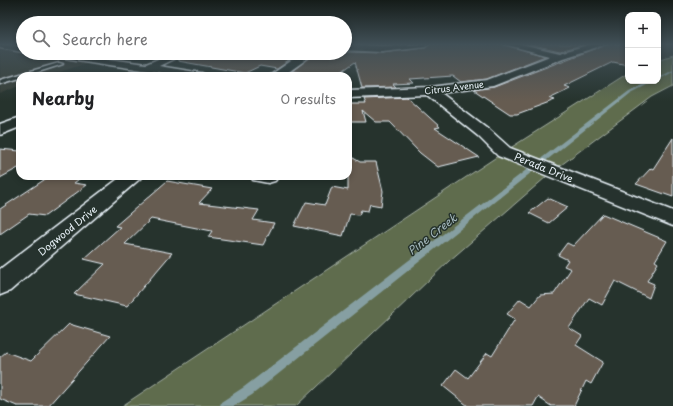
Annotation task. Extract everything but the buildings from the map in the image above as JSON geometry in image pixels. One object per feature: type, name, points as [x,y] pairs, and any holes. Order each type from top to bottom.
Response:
[{"type":"street","points":[[116,63],[150,66],[181,72]]},
{"type":"street","points":[[136,72],[157,63]]},
{"type":"street","points":[[281,72],[295,63]]},
{"type":"street","name":"Citrus Avenue","points":[[352,94],[430,91],[489,83],[542,63]]},
{"type":"street","name":"Perada Drive","points":[[430,91],[484,133],[504,152],[673,219]]},
{"type":"street","points":[[0,130],[16,123]]},
{"type":"street","name":"Dogwood Drive","points":[[0,284],[129,180]]},
{"type":"lane","points":[[32,72],[61,64]]},
{"type":"lane","points":[[0,76],[11,78]]},
{"type":"lane","points":[[0,82],[16,77]]},
{"type":"shaded area","points":[[0,63],[87,63],[59,72],[16,72],[16,88],[0,94]]},
{"type":"green space","points":[[661,63],[673,63],[673,86],[652,97],[553,171],[449,261],[296,406],[122,406],[504,152],[625,75],[625,84],[661,84]]},
{"type":"waterway","name":"Pine Creek","points":[[661,77],[673,71]]},
{"type":"waterway","name":"Pine Creek","points":[[225,406],[248,391],[630,92],[647,84]]}]
